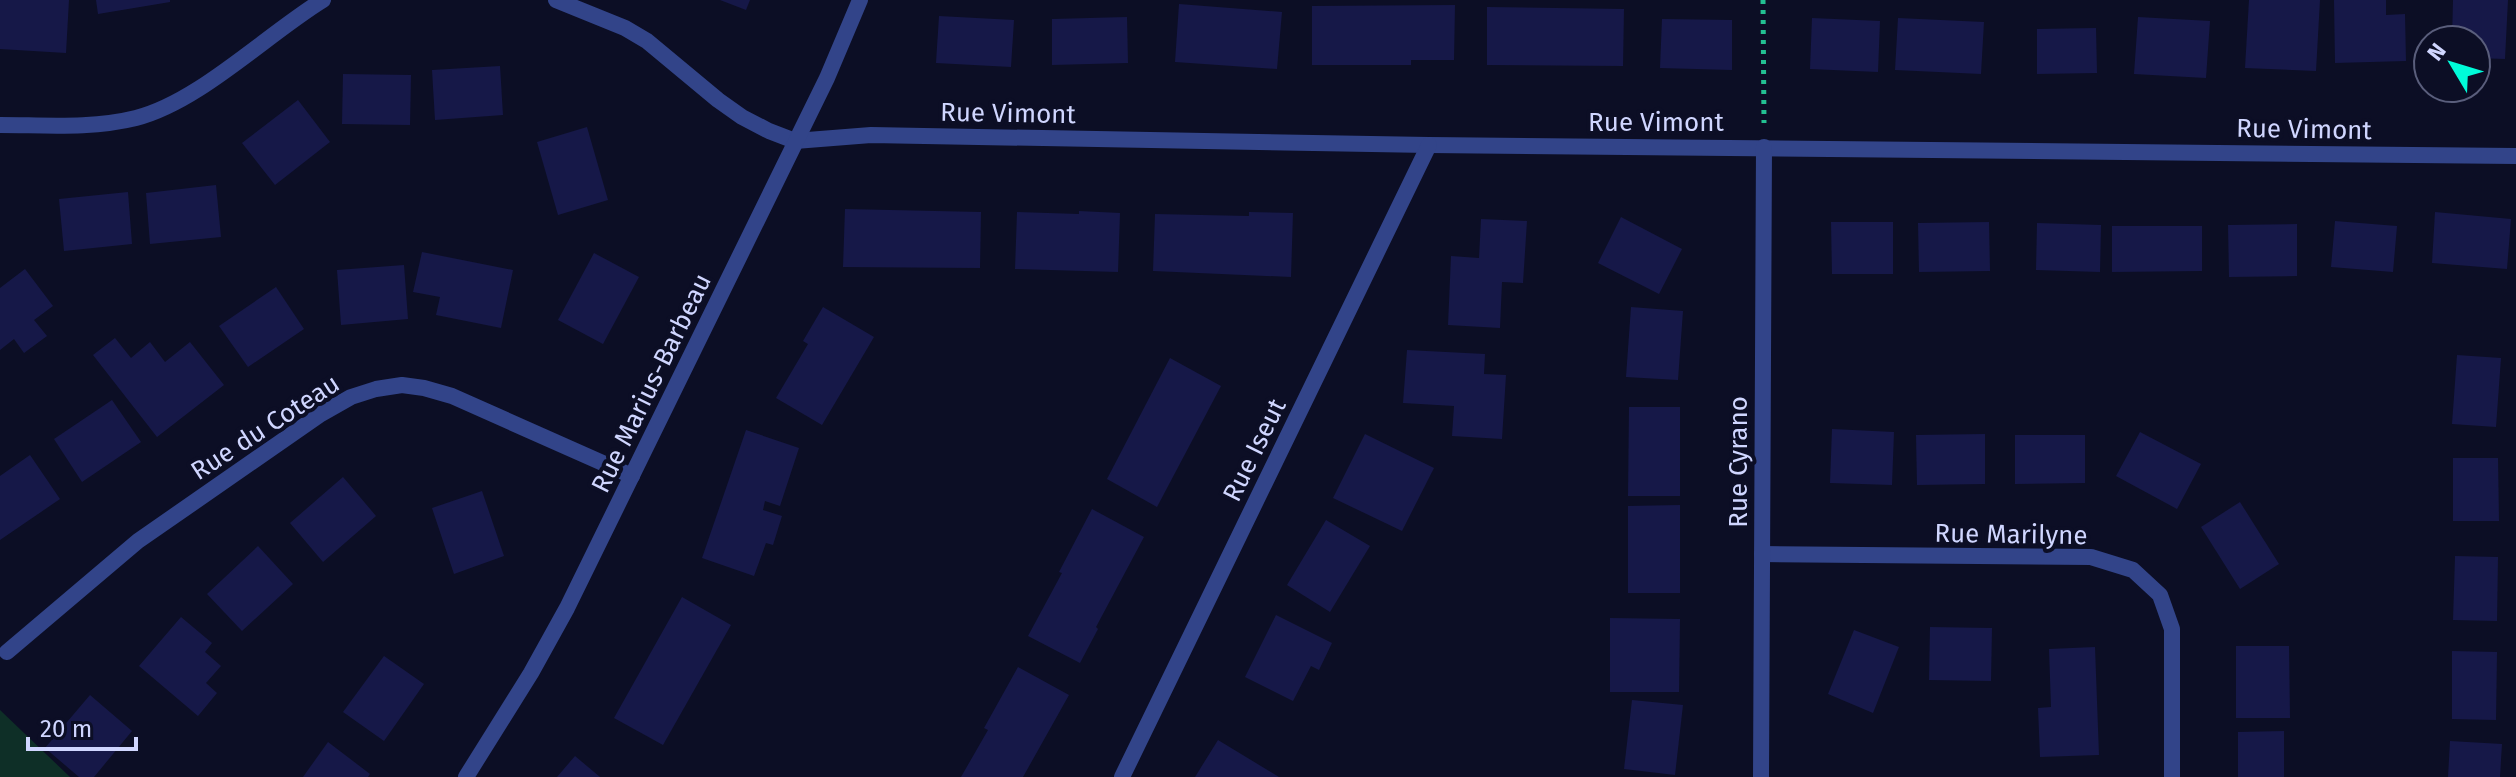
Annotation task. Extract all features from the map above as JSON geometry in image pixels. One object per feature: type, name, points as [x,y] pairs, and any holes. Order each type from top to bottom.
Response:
[{"type":"street","points":[[0,125],[96,124],[136,118],[171,105],[323,0]]},
{"type":"street","points":[[556,0],[625,28],[647,41],[742,117],[795,141]]},
{"type":"street","name":"Rue Marius-Barbeau","points":[[466,777],[531,673],[567,608],[827,78],[860,0]]},
{"type":"street","name":"Rue Vimont","points":[[795,141],[871,135],[1429,145],[2516,156]]},
{"type":"street","name":"Rue Iseut","points":[[1122,777],[1429,145]]},
{"type":"street","name":"Rue Cyrano","points":[[1761,777],[1764,147]]},
{"type":"street","name":"Rue du Coteau","points":[[7,652],[154,529],[321,414],[351,397],[376,389],[402,385],[452,396],[632,476]]},
{"type":"street","name":"Rue Marilyne","points":[[1762,554],[2091,557],[2133,570],[2160,595],[2172,629],[2172,777]]},
{"type":"path","points":[[1763,0],[1764,147]]},
{"type":"green space","points":[[0,710],[70,777],[0,777]]},
{"type":"building","points":[[0,0],[69,0],[66,53],[0,49]]},
{"type":"building","points":[[96,0],[170,0],[170,2],[98,14]]},
{"type":"building","points":[[720,0],[750,0],[746,10]]},
{"type":"building","points":[[2249,0],[2320,0],[2316,71],[2245,68]]},
{"type":"building","points":[[2334,0],[2386,0],[2386,15],[2405,14],[2406,61],[2335,63]]},
{"type":"building","points":[[2453,0],[2508,0],[2505,59],[2492,59],[2492,24],[2452,24]]},
{"type":"building","points":[[1179,4],[1282,12],[1277,69],[1175,62]]},
{"type":"building","points":[[1455,5],[1454,60],[1411,60],[1411,65],[1312,65],[1312,6]]},
{"type":"building","points":[[1487,7],[1624,9],[1623,66],[1487,65]]},
{"type":"building","points":[[939,16],[1014,20],[1011,67],[936,63]]},
{"type":"building","points":[[1127,17],[1128,63],[1052,65],[1052,19]]},
{"type":"building","points":[[2138,17],[2210,21],[2206,78],[2134,74]]},
{"type":"building","points":[[1812,18],[1880,21],[1878,72],[1810,69]]},
{"type":"building","points":[[1898,18],[1984,22],[1981,74],[1895,70]]},
{"type":"building","points":[[1662,19],[1732,20],[1732,70],[1660,68]]},
{"type":"building","points":[[2096,28],[2097,73],[2037,74],[2037,29]]},
{"type":"building","points":[[500,66],[503,115],[435,120],[432,70]]},
{"type":"building","points":[[343,74],[411,75],[410,125],[342,124]]},
{"type":"building","points":[[298,100],[330,142],[275,185],[242,143]]},
{"type":"building","points":[[587,127],[608,200],[558,215],[537,142]]},
{"type":"building","points":[[216,185],[221,237],[150,244],[146,193]]},
{"type":"building","points":[[128,192],[132,244],[64,251],[59,199]]},
{"type":"building","points":[[845,209],[981,212],[980,268],[843,267]]},
{"type":"building","points":[[1079,211],[1120,213],[1118,272],[1015,269],[1017,212],[1079,214]]},
{"type":"building","points":[[1249,212],[1293,213],[1291,277],[1153,271],[1155,214],[1249,216]]},
{"type":"building","points":[[2435,212],[2511,219],[2507,269],[2432,263]]},
{"type":"building","points":[[1621,217],[1682,249],[1659,294],[1598,263]]},
{"type":"building","points":[[1481,219],[1527,221],[1523,283],[1502,282],[1500,328],[1448,325],[1451,256],[1479,258]]},
{"type":"building","points":[[2335,221],[2397,226],[2393,272],[2331,267]]},
{"type":"building","points":[[1831,222],[1893,222],[1893,274],[1832,274]]},
{"type":"building","points":[[1989,222],[1990,271],[1919,272],[1918,223]]},
{"type":"building","points":[[2037,223],[2101,225],[2100,272],[2036,270]]},
{"type":"building","points":[[2297,224],[2297,276],[2229,277],[2228,225]]},
{"type":"building","points":[[2112,226],[2202,226],[2202,271],[2112,272]]},
{"type":"building","points":[[422,252],[513,270],[501,328],[436,315],[440,297],[413,292]]},
{"type":"building","points":[[594,253],[639,277],[603,344],[558,320]]},
{"type":"building","points":[[404,265],[408,319],[341,325],[337,270]]},
{"type":"building","points":[[25,269],[53,306],[34,320],[47,336],[24,353],[14,339],[0,350],[0,288]]},
{"type":"building","points":[[276,287],[304,329],[248,367],[219,326]]},
{"type":"building","points":[[823,307],[874,337],[822,425],[776,398],[808,344],[803,341]]},
{"type":"building","points":[[1631,307],[1683,311],[1678,380],[1626,377]]},
{"type":"building","points":[[115,338],[131,358],[150,342],[165,362],[190,342],[224,385],[157,437],[93,355]]},
{"type":"building","points":[[1407,350],[1485,354],[1484,374],[1506,375],[1502,439],[1452,436],[1454,406],[1403,403]]},
{"type":"building","points":[[2457,355],[2501,358],[2496,427],[2452,424]]},
{"type":"building","points":[[1170,358],[1221,386],[1157,507],[1107,479]]},
{"type":"building","points":[[112,400],[141,442],[82,482],[54,439]]},
{"type":"building","points":[[1629,407],[1680,407],[1680,496],[1628,496]]},
{"type":"building","points":[[1832,429],[1894,432],[1892,485],[1830,483]]},
{"type":"building","points":[[746,430],[799,448],[780,506],[765,501],[763,510],[782,516],[773,545],[766,543],[754,576],[702,558]]},
{"type":"building","points":[[2140,432],[2201,464],[2177,509],[2116,476]]},
{"type":"building","points":[[1365,434],[1434,468],[1402,531],[1333,498]]},
{"type":"building","points":[[1985,434],[1985,484],[1917,485],[1916,435]]},
{"type":"building","points":[[2015,435],[2085,435],[2085,483],[2015,484]]},
{"type":"building","points":[[30,455],[60,499],[0,540],[0,476]]},
{"type":"building","points":[[2453,458],[2498,458],[2499,521],[2453,521]]},
{"type":"building","points":[[343,477],[376,516],[323,562],[290,523]]},
{"type":"building","points":[[482,491],[504,556],[454,574],[432,508]]},
{"type":"building","points":[[2240,502],[2279,564],[2240,589],[2201,527]]},
{"type":"building","points":[[1680,505],[1680,593],[1628,593],[1628,506]]},
{"type":"building","points":[[1092,509],[1144,537],[1080,663],[1028,636]]},
{"type":"building","points":[[1326,520],[1370,546],[1330,612],[1287,585]]},
{"type":"building","points":[[258,546],[293,584],[242,631],[207,594]]},
{"type":"building","points":[[2455,556],[2498,557],[2497,621],[2453,620]]},
{"type":"building","points":[[682,597],[731,625],[663,745],[614,718]]},
{"type":"building","points":[[1276,615],[1332,643],[1319,670],[1311,666],[1293,701],[1245,677]]},
{"type":"building","points":[[181,617],[212,643],[205,652],[221,666],[206,683],[217,693],[198,716],[139,666]]},
{"type":"building","points":[[1610,618],[1680,619],[1679,692],[1610,692]]},
{"type":"building","points":[[1930,627],[1992,628],[1991,681],[1929,680]]},
{"type":"building","points":[[1854,630],[1899,647],[1873,713],[1828,694]]},
{"type":"building","points":[[2236,646],[2289,646],[2290,718],[2236,718]]},
{"type":"building","points":[[2095,647],[2099,755],[2040,757],[2038,708],[2051,707],[2049,649]]},
{"type":"building","points":[[2452,651],[2497,652],[2496,720],[2452,719]]},
{"type":"building","points":[[384,656],[424,684],[384,741],[343,712]]},
{"type":"building","points":[[1018,667],[1069,695],[1023,777],[961,777],[988,730],[984,728]]},
{"type":"building","points":[[90,695],[132,731],[94,777],[79,777],[45,748]]},
{"type":"building","points":[[1632,700],[1683,705],[1675,775],[1624,769]]},
{"type":"building","points":[[2284,731],[2284,777],[2238,777],[2238,732]]},
{"type":"building","points":[[1218,740],[1279,777],[1195,777]]},
{"type":"building","points":[[2450,741],[2502,744],[2500,777],[2448,777]]},
{"type":"building","points":[[328,742],[370,774],[368,777],[303,777]]},
{"type":"building","points":[[575,756],[600,777],[557,777]]}]
